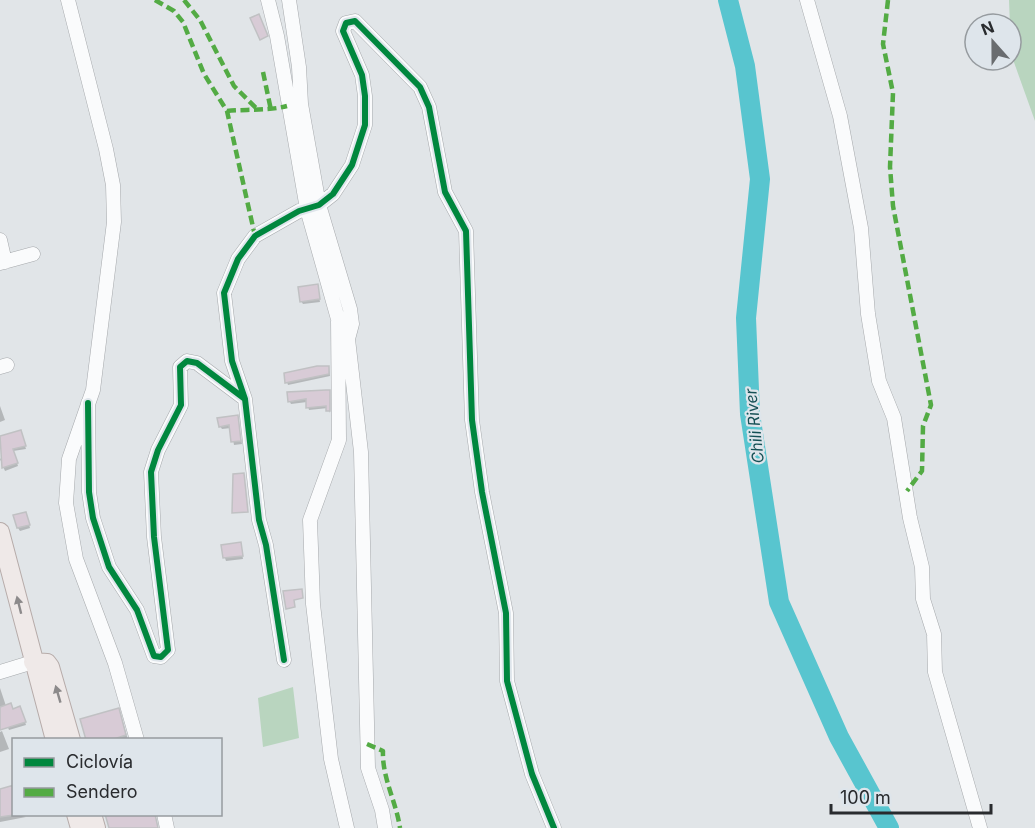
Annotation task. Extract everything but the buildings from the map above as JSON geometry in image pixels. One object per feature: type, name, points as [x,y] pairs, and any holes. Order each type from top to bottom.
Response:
[{"type":"main road","points":[[0,532],[54,738]]},
{"type":"main road","points":[[33,662],[46,663],[50,667],[70,738]]},
{"type":"street","points":[[68,0],[113,185],[114,222],[103,327],[88,403],[69,459],[66,503],[76,559],[115,663],[136,738]]},
{"type":"street","points":[[267,0],[277,36],[338,319],[339,440],[312,509],[311,579],[331,759],[347,828]]},
{"type":"street","points":[[289,0],[313,207],[338,262],[352,324],[348,339],[361,452],[368,768],[382,810],[385,828]]},
{"type":"street","points":[[807,0],[840,116],[861,228],[868,314],[879,381],[894,418],[910,518],[922,567],[923,599],[934,634],[935,672],[980,828]]},
{"type":"street","points":[[284,660],[266,545],[259,520],[244,399],[232,362],[224,293],[238,259],[255,236],[313,207],[333,194],[346,177],[365,125],[362,75],[343,31],[346,23],[355,21],[420,87],[429,106],[445,192],[466,231],[469,259],[469,377],[472,420],[482,492],[506,613],[507,681],[532,774],[554,828]]},
{"type":"street","points":[[0,240],[3,262],[33,254]]},
{"type":"street","points":[[88,403],[89,492],[102,547],[110,567],[137,610],[154,656],[161,657],[168,650],[168,644],[163,628],[154,537],[151,472],[158,450],[181,405],[178,373],[180,367],[187,361],[197,363],[244,399]]},
{"type":"street","points":[[0,672],[33,662]]},
{"type":"green space","points":[[1009,0],[1035,0],[1035,121],[1017,72],[1023,72],[1023,12],[1009,12]]},
{"type":"green space","points":[[293,687],[299,738],[263,747],[258,698]]},
{"type":"waterway","name":"Chili River","points":[[728,0],[745,66],[760,179],[746,318],[750,414],[779,602],[839,737],[889,828]]},
{"type":"marked path","points":[[155,0],[174,11],[183,22],[204,74],[227,111],[255,236]]},
{"type":"marked path","points":[[184,0],[200,20],[234,86],[256,108]]},
{"type":"marked path","points":[[888,0],[883,44],[893,93],[890,167],[893,206],[931,405],[923,426],[922,471],[907,491]]},
{"type":"marked path","points":[[263,72],[271,110]]},
{"type":"marked path","points":[[227,111],[287,106]]},
{"type":"marked path","points":[[367,744],[383,751],[385,771],[400,828]]},
{"type":"cycle path","points":[[245,399],[232,361],[224,293],[238,259],[255,236],[299,211],[319,205],[333,194],[352,165],[365,125],[362,75],[343,31],[346,23],[355,21],[420,87],[429,107],[445,192],[466,231],[472,420],[482,492],[506,613],[507,681],[532,774],[554,828]]},
{"type":"cycle path","points":[[88,403],[89,492],[93,518],[109,567],[137,610],[154,656],[161,657],[168,650],[154,537],[151,472],[158,450],[181,405],[180,367],[187,361],[197,363],[245,399],[259,520],[266,545],[284,660]]}]
